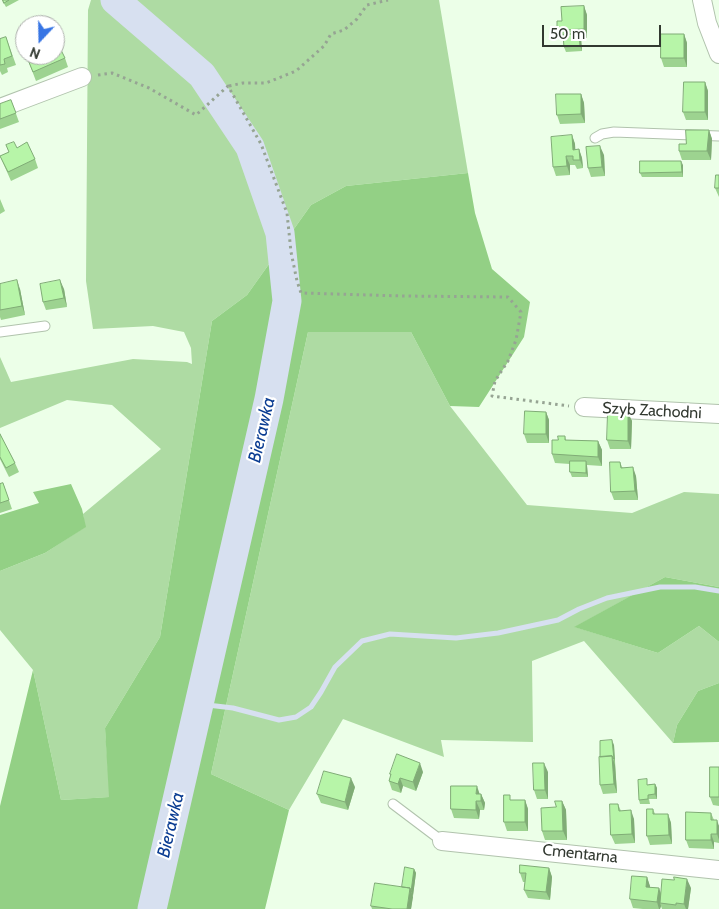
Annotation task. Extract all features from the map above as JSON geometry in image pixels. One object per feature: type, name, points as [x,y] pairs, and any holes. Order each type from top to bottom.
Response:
[{"type":"street","points":[[702,0],[707,22],[719,54]]},
{"type":"street","points":[[0,108],[82,77]]},
{"type":"street","name":"Szyb Zachodni","points":[[584,408],[719,414]]},
{"type":"street","name":"Cmentarna","points":[[442,841],[719,870]]},
{"type":"lane","points":[[595,138],[602,134],[614,132],[719,136]]},
{"type":"lane","points":[[0,332],[44,326]]},
{"type":"lane","points":[[393,804],[442,841]]},
{"type":"path","points":[[82,77],[112,73],[149,88],[196,115],[228,86],[243,83],[266,83],[296,71],[324,46],[331,34],[344,30],[367,5],[388,0]]},
{"type":"path","points":[[228,86],[261,144],[287,213],[291,252],[301,293],[508,297],[520,312],[516,340],[508,361],[496,381],[492,396],[584,408]]},
{"type":"green space","points":[[91,0],[439,0],[468,173],[346,186],[311,205],[247,295],[212,321],[160,637],[105,728],[110,797],[61,800],[33,670],[0,630],[0,571],[45,553],[85,527],[83,514],[161,449],[112,405],[67,400],[0,428],[0,357],[11,382],[133,359],[187,362],[192,364],[191,348],[184,332],[153,326],[93,329],[86,281],[88,10]]},
{"type":"green space","points":[[468,173],[475,213],[492,269],[530,302],[524,337],[479,407],[450,406],[411,332],[308,332],[211,774],[289,810],[265,909],[0,909],[0,806],[33,670],[61,800],[109,797],[105,728],[160,637],[212,321],[247,295],[311,205],[346,186]]},
{"type":"green space","points":[[308,332],[411,332],[450,406],[527,505],[632,513],[684,492],[719,494],[719,587],[665,577],[575,627],[658,653],[699,626],[719,642],[719,683],[698,691],[677,725],[673,743],[584,641],[532,661],[533,742],[441,740],[444,757],[343,719],[289,810],[211,774]]},
{"type":"green space","points":[[71,484],[82,509],[86,527],[45,553],[0,571],[0,515],[39,503],[33,492]]},
{"type":"green space","points":[[665,577],[719,587],[719,642],[699,626],[658,653],[574,627]]},
{"type":"green space","points":[[719,683],[719,742],[673,743],[677,725],[698,691]]},
{"type":"building","points":[[584,6],[584,29],[557,30],[557,21],[562,21],[561,7]]},
{"type":"building","points":[[579,34],[580,46],[564,47],[563,35]]},
{"type":"building","points":[[661,34],[684,34],[684,58],[661,58]]},
{"type":"building","points":[[6,37],[12,56],[4,59],[5,64],[0,65],[0,39]]},
{"type":"building","points":[[30,65],[49,65],[33,72]]},
{"type":"building","points":[[684,82],[705,82],[705,112],[683,112]]},
{"type":"building","points":[[556,94],[581,94],[581,114],[557,115]]},
{"type":"building","points":[[11,100],[16,113],[0,119],[0,104]]},
{"type":"building","points":[[686,130],[709,130],[707,151],[679,151],[679,144],[686,144]]},
{"type":"building","points":[[572,135],[573,150],[579,149],[580,160],[573,160],[573,156],[566,156],[567,166],[553,167],[551,137]]},
{"type":"building","points":[[14,142],[17,148],[27,142],[35,159],[8,172],[0,156],[9,152],[6,145]]},
{"type":"building","points":[[600,146],[602,167],[588,168],[586,147]]},
{"type":"building","points":[[640,161],[681,161],[682,172],[640,173]]},
{"type":"building","points":[[716,175],[719,175],[719,188],[715,188]]},
{"type":"building","points":[[17,280],[22,306],[0,310],[0,284]]},
{"type":"building","points":[[60,280],[64,298],[43,302],[40,284]]},
{"type":"building","points":[[525,411],[546,412],[546,434],[524,434]]},
{"type":"building","points":[[608,412],[628,413],[628,441],[607,440]]},
{"type":"building","points":[[0,434],[15,463],[6,468],[0,457]]},
{"type":"building","points":[[558,436],[565,436],[565,440],[598,441],[598,457],[552,454],[552,440],[558,440]]},
{"type":"building","points":[[570,461],[586,461],[586,473],[570,472]]},
{"type":"building","points":[[610,462],[620,462],[621,468],[633,467],[635,491],[611,492]]},
{"type":"building","points":[[3,483],[9,500],[0,503],[0,484]]},
{"type":"building","points":[[612,740],[614,759],[612,756],[600,757],[600,741]]},
{"type":"building","points":[[397,754],[420,763],[413,782],[400,778],[398,784],[389,781]]},
{"type":"building","points":[[612,756],[614,784],[600,785],[599,757]]},
{"type":"building","points":[[533,763],[544,763],[545,790],[534,790]]},
{"type":"building","points":[[710,767],[719,767],[719,797],[710,797]]},
{"type":"building","points":[[324,771],[351,778],[345,802],[317,794]]},
{"type":"building","points":[[647,779],[647,785],[655,784],[655,794],[648,795],[648,799],[639,800],[638,780]]},
{"type":"building","points":[[451,786],[477,786],[476,794],[481,794],[481,801],[476,801],[476,810],[451,809]]},
{"type":"building","points":[[504,795],[510,795],[510,800],[525,800],[525,822],[504,822]]},
{"type":"building","points":[[555,801],[562,801],[563,831],[542,831],[541,808],[556,807]]},
{"type":"building","points":[[610,804],[618,804],[619,811],[631,810],[632,834],[611,835]]},
{"type":"building","points":[[647,809],[653,809],[653,814],[668,814],[669,835],[647,836]]},
{"type":"building","points":[[686,812],[711,813],[711,820],[717,820],[717,834],[711,834],[711,840],[686,840]]},
{"type":"building","points":[[520,865],[549,868],[546,892],[524,890],[526,873],[520,873]]},
{"type":"building","points":[[405,867],[414,869],[411,892],[410,888],[402,887]]},
{"type":"building","points":[[632,876],[647,877],[646,887],[659,888],[657,902],[630,899]]},
{"type":"building","points":[[674,877],[687,879],[684,904],[660,903],[662,879],[674,880]]},
{"type":"building","points":[[375,883],[410,888],[407,909],[371,906]]},
{"type":"waterway","name":"Bierawka","points":[[115,0],[202,75],[250,147],[280,233],[287,301],[269,399],[152,909]]},
{"type":"waterway","points":[[199,704],[233,708],[279,720],[296,717],[311,707],[335,667],[362,641],[390,634],[456,638],[498,633],[558,620],[607,598],[660,587],[695,587],[719,591]]}]
